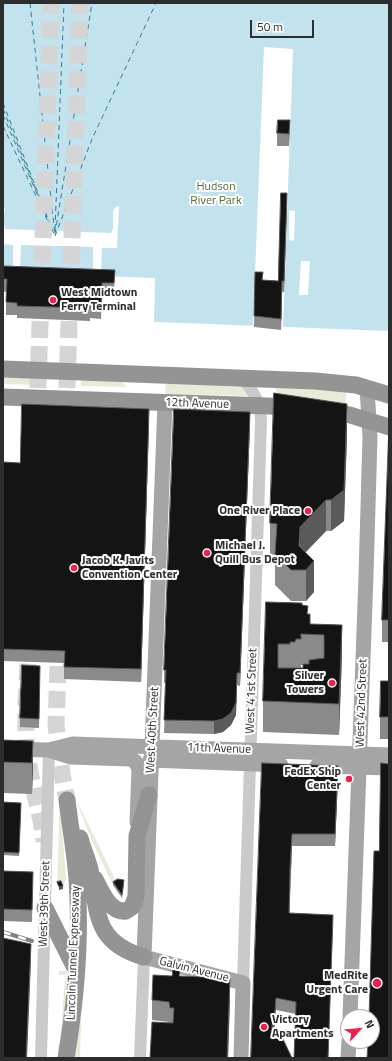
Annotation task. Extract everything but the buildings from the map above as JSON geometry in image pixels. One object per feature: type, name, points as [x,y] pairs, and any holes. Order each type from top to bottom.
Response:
[{"type":"highway","points":[[3,369],[315,381],[351,384],[389,395]]},
{"type":"highway","name":"12th Avenue","points":[[3,397],[311,408],[370,420],[389,427]]},
{"type":"highway","points":[[90,872],[112,906],[123,912],[129,910],[135,902],[136,897],[137,836],[149,795]]},
{"type":"highway","name":"Lincoln Tunnel Expressway","points":[[66,1058],[73,1009],[76,970],[77,886],[68,800],[90,872]]},
{"type":"highway","points":[[90,872],[95,908],[103,930],[118,946],[129,952],[144,957]]},
{"type":"highway","points":[[45,908],[76,970]]},
{"type":"main road","name":"West 42nd Street","points":[[350,1009],[360,760],[370,420],[367,388]]},
{"type":"main road","name":"West 40th Street","points":[[144,957],[149,795],[147,756],[165,403]]},
{"type":"main road","name":"11th Avenue","points":[[3,749],[49,750],[73,744],[147,756],[360,760],[389,755]]},
{"type":"main road","name":"11th Avenue","points":[[49,750],[71,757],[129,759],[147,756]]},
{"type":"main road","name":"West 40th Street","points":[[137,836],[139,769],[147,756]]},
{"type":"main road","name":"11th Avenue","points":[[360,760],[389,768]]},
{"type":"main road","name":"Galvin Avenue","points":[[144,957],[243,982]]},
{"type":"main road","name":"West 41st Street","points":[[241,1058],[243,982]]},
{"type":"street","name":"West 41st Street","points":[[241,378],[254,392],[259,406],[261,422],[243,982]]},
{"type":"street","name":"West 39th Street","points":[[40,1058],[49,750]]},
{"type":"street","name":"West 40th Street","points":[[140,1058],[144,957]]},
{"type":"green space","points":[[3,377],[41,378],[40,385],[3,384]]},
{"type":"green space","points":[[81,380],[122,382],[126,387],[81,386]]},
{"type":"green space","points":[[166,382],[241,387],[249,396],[165,394]]},
{"type":"green space","points":[[275,387],[346,391],[346,406],[278,395]]},
{"type":"green space","points":[[75,797],[117,883],[113,885],[91,839]]},
{"type":"green space","points":[[60,801],[66,878],[63,889],[63,886],[57,886]]},
{"type":"green space","points":[[59,971],[67,971],[66,1007],[60,1053],[58,1051],[62,1023],[65,975],[59,975]]},
{"type":"green space","points":[[77,1019],[81,1020],[80,1058],[71,1058]]},
{"type":"water","name":"Hudson River Park","points":[[3,3],[389,3],[389,331],[3,316]]},
{"type":"pier","points":[[264,47],[293,49],[283,327],[253,325]]},
{"type":"pier","points":[[3,205],[5,209],[3,218]]},
{"type":"pier","points":[[119,206],[117,248],[102,248],[101,276],[155,278],[154,323],[3,316],[3,271],[13,271],[13,245],[3,244],[3,218],[5,229],[111,233],[113,229],[113,211]],"holes":[[[21,245],[93,247],[93,275],[20,272]]]},
{"type":"pier","points":[[289,210],[295,211],[294,241],[289,240]]},
{"type":"pier","points":[[301,261],[310,261],[308,295],[299,295]]},
{"type":"ferry route","points":[[30,3],[55,235]]},
{"type":"ferry route","points":[[55,229],[64,3]]},
{"type":"ferry route","points":[[55,234],[92,3]]},
{"type":"ferry route","points":[[55,236],[92,139],[156,3]]},
{"type":"ferry route","points":[[3,103],[54,234]]},
{"type":"ferry route","points":[[3,109],[39,197]]},
{"type":"ferry route","points":[[3,115],[47,217]]},
{"type":"ferry route","points":[[3,126],[50,226]]},
{"type":"tunnel","points":[[37,413],[51,3]]},
{"type":"tunnel","points":[[66,413],[80,3]]},
{"type":"tunnel","points":[[29,639],[26,713],[27,743],[29,769],[41,821],[44,842]]},
{"type":"tunnel","points":[[59,641],[56,725],[67,800]]},
{"type":"railway","points":[[3,932],[32,941]]},
{"type":"place","name":"West Midtown Ferry Terminal","points":[[53,300]]},
{"type":"place","name":"One River Place","points":[[308,511]]},
{"type":"place","name":"Michael J. Quill Bus Depot","points":[[207,553]]},
{"type":"place","name":"Jacob K. Javits Convention Center","points":[[74,568]]},
{"type":"place","name":"Silver Towers","points":[[332,683]]},
{"type":"place","name":"FedEx Ship Center","points":[[349,779]]},
{"type":"place","name":"MedRite Urgent Care","points":[[377,983]]},
{"type":"place","name":"Victory Apartments","points":[[264,1027]]}]
